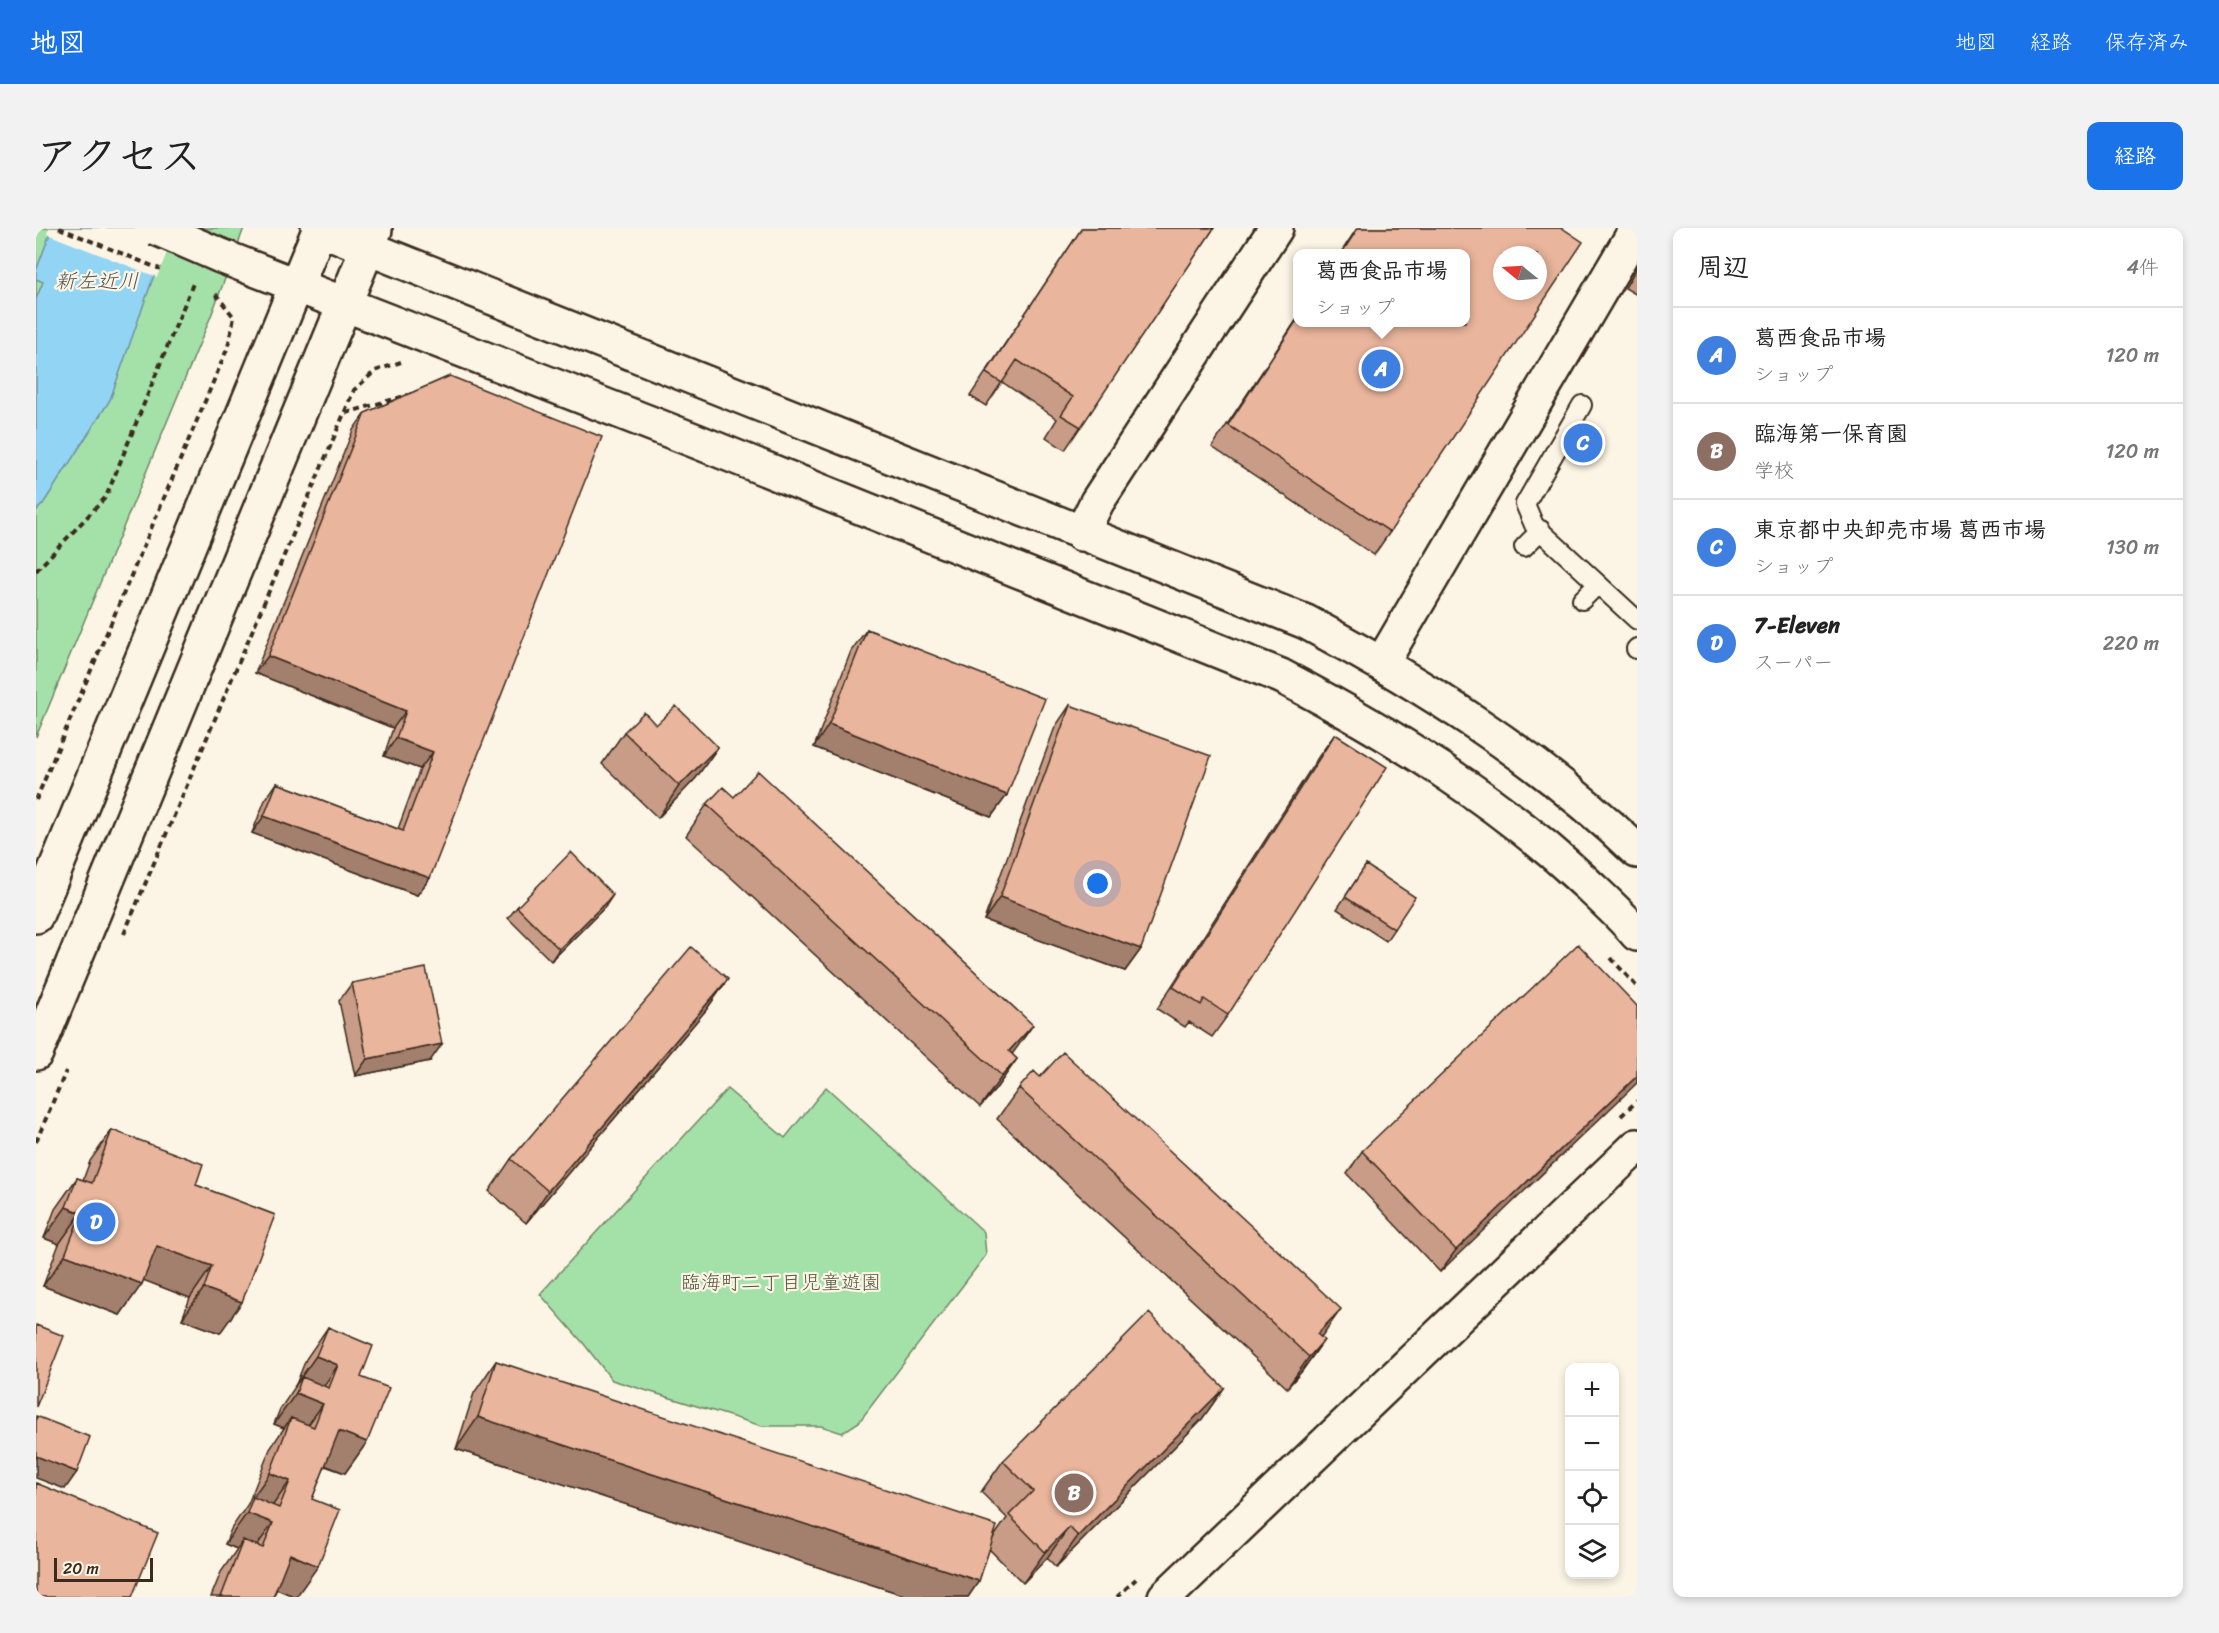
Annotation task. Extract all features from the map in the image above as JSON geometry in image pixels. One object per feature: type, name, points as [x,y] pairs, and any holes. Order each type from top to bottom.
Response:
[{"type":"street","points":[[156,228],[209,264],[297,285],[1281,676],[1353,714],[1415,751],[1507,815],[1560,860],[1637,933]]},
{"type":"street","points":[[36,916],[319,228],[371,238],[1081,534],[1306,622],[1382,663],[1445,702],[1538,767],[1598,814],[1637,851]]},
{"type":"street","points":[[1081,534],[1097,502],[1276,228]]},
{"type":"street","points":[[1382,663],[1637,228]]},
{"type":"street","points":[[36,1053],[371,238]]},
{"type":"street","points":[[1165,1597],[1637,1146]]},
{"type":"lane","points":[[1582,405],[1525,504],[1534,525],[1637,620]]},
{"type":"lane","points":[[1524,547],[1541,531]]},
{"type":"lane","points":[[1582,600],[1598,584]]},
{"type":"path","points":[[59,228],[169,273]]},
{"type":"path","points":[[36,571],[106,497],[209,264]]},
{"type":"path","points":[[36,800],[228,347],[234,317],[213,291],[191,282]]},
{"type":"path","points":[[122,940],[354,390],[375,371],[402,361]]},
{"type":"path","points":[[345,414],[410,394]]},
{"type":"path","points":[[1605,951],[1637,987]]},
{"type":"path","points":[[36,1142],[70,1060]]},
{"type":"green space","points":[[36,228],[244,228],[211,316],[36,737]]},
{"type":"green space","name":"臨海町二丁目児童遊園","points":[[826,1087],[984,1232],[986,1255],[859,1422],[842,1433],[821,1426],[762,1426],[612,1380],[540,1294],[727,1089],[785,1138]]},
{"type":"water","name":"新左近川","points":[[52,228],[174,228],[153,278],[110,400],[43,504],[36,511],[36,299],[43,282],[36,279],[36,271]]},
{"type":"pier","points":[[49,228],[177,228],[157,277],[47,234]]},
{"type":"building","points":[[1082,228],[1214,228],[1081,427],[1061,415],[1073,397],[1017,360],[1002,383],[986,373]]},
{"type":"building","points":[[1358,228],[1562,228],[1583,242],[1547,296],[1547,246],[1493,246],[1493,300],[1544,300],[1390,532],[1228,425],[1293,326],[1470,327],[1470,249],[1344,249]]},
{"type":"building","points":[[450,376],[602,437],[430,878],[264,816],[277,783],[403,831],[433,752],[396,738],[406,711],[268,656],[365,413]]},
{"type":"building","points":[[867,629],[1045,699],[1007,795],[829,724]]},
{"type":"building","points":[[1070,705],[1211,756],[1141,949],[1000,897]]},
{"type":"building","points":[[676,706],[718,747],[679,786],[624,732],[644,712],[656,725]]},
{"type":"building","points":[[1335,734],[1387,767],[1228,1015],[1204,999],[1201,1005],[1173,987]]},
{"type":"building","points":[[758,771],[1033,1025],[1009,1051],[1017,1059],[1002,1076],[707,804],[723,787],[734,797]]},
{"type":"building","points":[[571,852],[613,895],[559,949],[517,907]]},
{"type":"building","points":[[1366,865],[1415,897],[1394,929],[1345,897]]},
{"type":"building","points":[[1578,944],[1637,1006],[1637,1076],[1456,1250],[1362,1151]]},
{"type":"building","points":[[691,947],[728,979],[548,1191],[511,1159]]},
{"type":"building","points":[[426,968],[442,1044],[367,1059],[352,983]]},
{"type":"building","points":[[1063,1052],[1341,1309],[1317,1334],[1324,1340],[1309,1357],[1019,1088],[1034,1071],[1040,1077]]},
{"type":"building","points":[[112,1130],[203,1164],[196,1185],[275,1215],[242,1302],[204,1288],[212,1266],[157,1246],[142,1284],[65,1255],[81,1213],[66,1207],[77,1178],[92,1183]]},
{"type":"building","points":[[1149,1313],[1224,1388],[1078,1536],[1069,1527],[1045,1552],[1009,1515],[1033,1491],[1003,1461]]},
{"type":"building","points":[[36,1325],[64,1336],[36,1407]]},
{"type":"building","points":[[328,1327],[373,1346],[361,1377],[389,1388],[367,1442],[339,1431],[312,1499],[340,1510],[318,1566],[290,1554],[273,1597],[221,1597],[243,1540],[263,1548],[273,1523],[247,1513],[253,1497],[279,1508],[290,1481],[270,1473],[291,1418],[314,1427],[323,1404],[296,1393],[302,1377],[329,1388],[338,1365],[316,1356]]},
{"type":"building","points":[[496,1361],[997,1526],[979,1581],[478,1417]]},
{"type":"building","points":[[36,1416],[90,1437],[77,1472],[36,1456]]},
{"type":"building","points":[[36,1483],[158,1533],[132,1597],[36,1597]]},
{"type":"place","name":"葛西食品市場","points":[[1381,369]]},
{"type":"place","name":"東京都中央卸売市場 葛西市場","points":[[1583,443]]},
{"type":"place","name":"7-Eleven","points":[[96,1222]]},
{"type":"place","name":"臨海第一保育園","points":[[1074,1493]]}]
